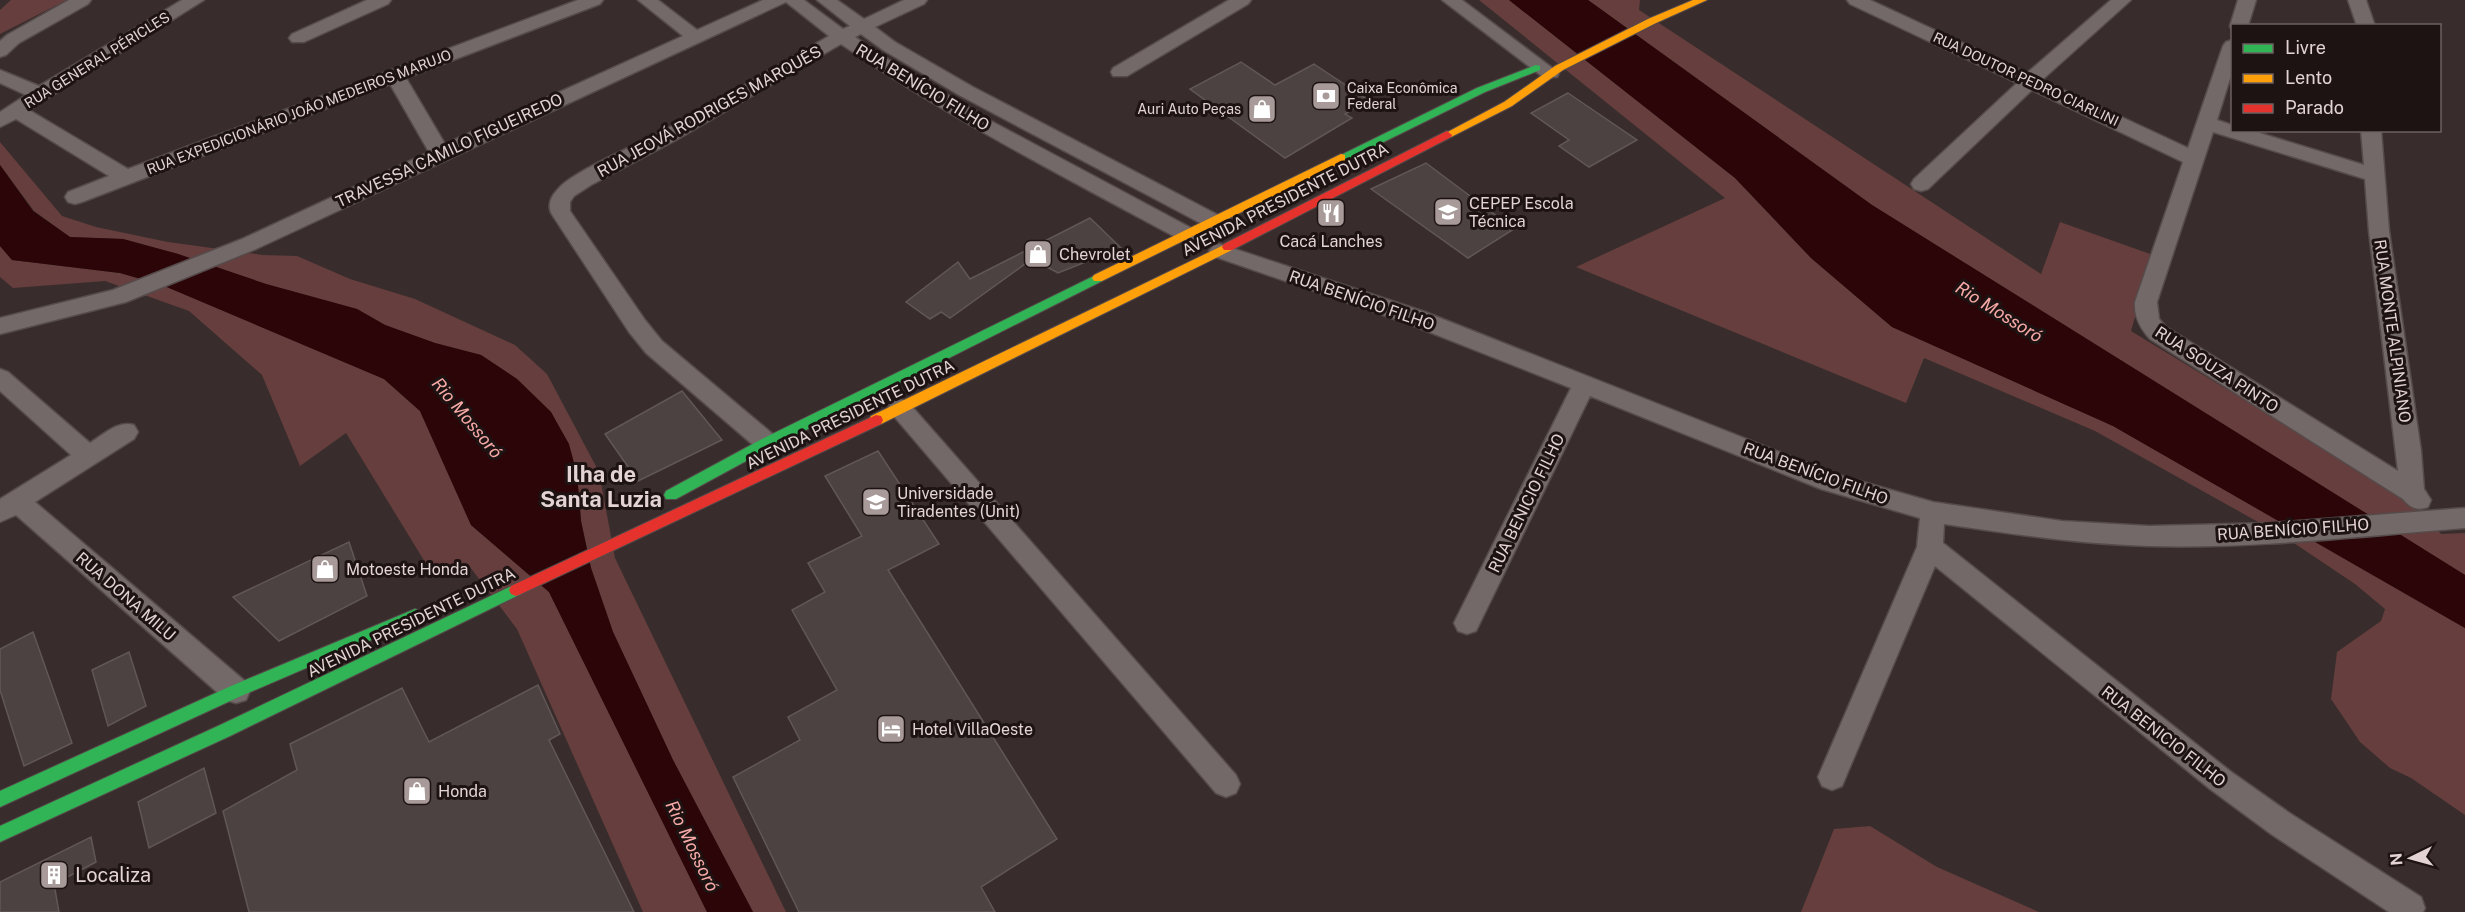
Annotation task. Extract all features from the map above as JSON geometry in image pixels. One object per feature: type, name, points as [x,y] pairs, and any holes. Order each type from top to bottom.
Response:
[{"type":"main road","name":"AVENIDA PRESIDENTE DUTRA","points":[[1648,18],[1669,0]]},
{"type":"main road","name":"AVENIDA PRESIDENTE DUTRA","points":[[654,504],[767,442],[1481,90],[1550,67],[1648,18],[1702,0]]},
{"type":"main road","name":"AVENIDA PRESIDENTE DUTRA","points":[[0,834],[235,726],[638,531],[738,487],[1220,251],[1508,104],[1550,67]]},
{"type":"main road","points":[[1037,308],[1055,331]]},
{"type":"main road","name":"AVENIDA PRESIDENTE DUTRA","points":[[0,799],[236,691],[427,609]]},
{"type":"street","points":[[0,51],[13,39],[82,0]]},
{"type":"street","name":"RUA GENERAL PÉRICLES","points":[[7,116],[40,93],[195,0]]},
{"type":"street","points":[[298,38],[382,0]]},
{"type":"street","name":"RUA EXPEDICIONÁRIO JOÃO MEDEIROS MARUJO","points":[[7,116],[126,177],[594,0]]},
{"type":"street","points":[[648,0],[694,36]]},
{"type":"street","name":"TRAVESSA CAMILO FIGUEIREDO","points":[[0,326],[118,296],[249,244],[440,153],[694,36],[778,0]]},
{"type":"street","name":"RUA BENÍCIO FILHO","points":[[793,0],[841,37],[925,90],[1186,234]]},
{"type":"street","name":"RUA BENÍCIO FILHO","points":[[826,0],[862,27],[944,78],[1213,221]]},
{"type":"street","name":"RUA JEOVÁ RODRIGES MARQUÊS","points":[[767,442],[654,347],[637,326],[560,211],[560,201],[567,191],[584,180],[669,136],[841,37],[918,0]]},
{"type":"street","points":[[1120,72],[1242,0]]},
{"type":"street","points":[[1451,0],[1550,67]]},
{"type":"street","name":"RUA DOUTOR PEDRO CIARLINI","points":[[1856,0],[2031,80],[2194,159]]},
{"type":"street","points":[[1922,184],[2031,80],[2122,0]]},
{"type":"street","points":[[2240,24],[2247,0]]},
{"type":"street","points":[[2357,0],[2365,24]]},
{"type":"street","name":"RUA SOUZA PINTO","points":[[2231,49],[2208,124],[2146,302],[2145,314],[2150,325],[2158,333],[2412,492]]},
{"type":"street","points":[[0,76],[40,93]]},
{"type":"street","points":[[395,76],[440,153]]},
{"type":"street","points":[[925,90],[944,78]]},
{"type":"street","points":[[2208,124],[2231,131]]},
{"type":"street","points":[[2234,132],[2374,175]]},
{"type":"street","name":"RUA MONTE ALPINIANO","points":[[2371,132],[2374,175],[2412,492]]},
{"type":"street","points":[[1068,169],[1086,155]]},
{"type":"street","points":[[75,197],[126,177]]},
{"type":"street","name":"RUA BENÍCIO FILHO","points":[[1220,251],[1417,318],[1830,482],[1933,512],[2062,531],[2149,537],[2272,533],[2454,518]]},
{"type":"street","points":[[0,378],[89,456]]},
{"type":"street","name":"RUA BENICIO FILHO","points":[[1467,623],[1585,383]]},
{"type":"street","points":[[900,408],[1226,784]]},
{"type":"street","points":[[8,506],[126,432]]},
{"type":"street","points":[[2412,492],[2424,506],[2454,518]]},
{"type":"street","name":"RUA DONA MILU","points":[[8,506],[236,691]]},
{"type":"street","points":[[1832,777],[1930,547],[1933,512]]},
{"type":"street","name":"RUA BENICIO FILHO","points":[[1930,547],[2220,780],[2281,824],[2410,908]]},
{"type":"shaded area","points":[[11,0],[67,0],[0,34],[0,10]]},
{"type":"shaded area","points":[[1479,0],[1509,0],[1735,178],[1811,258],[1892,327],[2113,426],[2465,628],[2465,815],[2411,778],[2390,768],[2360,742],[2331,699],[2337,652],[2381,621],[2385,609],[2355,584],[2285,537],[2095,431],[1924,358],[1906,403],[1576,267],[1725,198]]},
{"type":"shaded area","points":[[1588,0],[1640,0],[1639,10],[2041,274],[2060,222],[2153,255],[2131,331],[2414,503],[2441,534],[2465,533],[2465,575],[1872,205]]},
{"type":"shaded area","points":[[0,142],[62,216],[96,227],[168,242],[263,255],[297,256],[350,279],[415,299],[515,345],[547,374],[599,472],[615,558],[786,912],[753,912],[673,760],[613,632],[591,568],[581,521],[577,474],[551,412],[517,379],[481,355],[435,343],[385,325],[357,309],[266,284],[178,254],[123,239],[70,237],[34,211],[0,165]]},
{"type":"shaded area","points":[[0,246],[12,260],[120,273],[162,285],[384,379],[420,411],[471,525],[549,592],[707,912],[643,912],[517,629],[470,567],[428,567],[346,433],[300,466],[262,375],[189,311],[105,281],[13,288],[0,277]]},
{"type":"shaded area","points":[[1870,826],[1937,867],[2039,912],[1801,912],[1834,829]]},
{"type":"water","name":"Rio Mossoró","points":[[1509,0],[1588,0],[1872,205],[2465,575],[2465,628],[2113,426],[1892,327],[1811,258],[1735,178]]},
{"type":"water","name":"Rio Mossoró","points":[[0,165],[33,211],[70,237],[123,239],[178,254],[266,284],[357,309],[385,325],[435,343],[481,355],[517,379],[551,412],[569,444],[577,474],[581,521],[591,568],[613,632],[673,760],[753,912],[707,912],[549,592],[471,525],[420,411],[384,379],[162,285],[120,273],[12,260],[0,246]]},
{"type":"building","name":"Auri Auto Peças","points":[[1241,62],[1275,85],[1314,64],[1368,100],[1345,114],[1352,118],[1285,158],[1190,89]]},
{"type":"building","points":[[1568,93],[1637,140],[1589,167],[1559,146],[1569,140],[1531,113]]},
{"type":"building","name":"CEPEP Escola Técnica","points":[[1426,163],[1514,229],[1468,258],[1371,189]]},
{"type":"building","name":"Chevrolet","points":[[1090,218],[1121,248],[1058,273],[1032,259],[950,318],[941,312],[930,319],[906,302],[958,262],[970,279]]},
{"type":"building","points":[[682,391],[722,440],[638,481],[605,434]]},
{"type":"building","name":"Hotel VillaOeste","points":[[878,451],[939,544],[888,570],[1057,839],[981,887],[995,912],[799,912],[733,777],[800,740],[788,717],[837,690],[792,610],[825,592],[808,563],[862,536],[825,476]]},
{"type":"building","name":"Motoeste Honda","points":[[349,542],[367,596],[279,641],[233,597]]},
{"type":"building","points":[[33,632],[72,743],[24,766],[0,690],[0,649]]},
{"type":"building","points":[[129,652],[146,706],[108,726],[92,670]]},
{"type":"building","name":"Honda","points":[[538,685],[560,734],[549,740],[634,912],[249,912],[223,811],[297,770],[290,744],[402,688],[429,742]]},
{"type":"building","points":[[204,768],[216,813],[149,848],[138,802]]},
{"type":"building","points":[[91,837],[96,862],[54,884],[59,912],[0,912],[0,882]]},
{"type":"traffic: fast","points":[[1341,158],[1481,90],[1536,68]]},
{"type":"traffic: fast","points":[[671,495],[767,443],[1098,278]]},
{"type":"traffic: fast","points":[[0,834],[224,731],[516,590]]},
{"type":"traffic: fast","points":[[0,799],[236,691],[415,615]]},
{"type":"traffic: slow","points":[[1447,135],[1508,104],[1559,68],[1652,21],[1702,0]]},
{"type":"traffic: slow","points":[[1098,278],[1341,158]]},
{"type":"traffic: slow","points":[[876,420],[1228,247]]},
{"type":"traffic: jam","points":[[1228,247],[1447,135]]},
{"type":"traffic: jam","points":[[516,590],[876,420]]},
{"type":"place","name":"Caixa Econômica Federal","points":[[1326,96]]},
{"type":"place","name":"Auri Auto Peças","points":[[1262,109]]},
{"type":"place","name":"CEPEP Escola Técnica","points":[[1448,212]]},
{"type":"place","name":"Cacá Lanches","points":[[1331,213]]},
{"type":"place","name":"Chevrolet","points":[[1038,254]]},
{"type":"place","name":"Universidade Tiradentes (Unit)","points":[[876,502]]},
{"type":"place","name":"Motoeste Honda","points":[[325,569]]},
{"type":"place","name":"Hotel VillaOeste","points":[[891,729]]},
{"type":"place","name":"Honda","points":[[417,791]]},
{"type":"place","name":"Localiza","points":[[54,875]]},
{"type":"district","name":"Ilha de Santa Luzia","points":[[601,486]]}]
